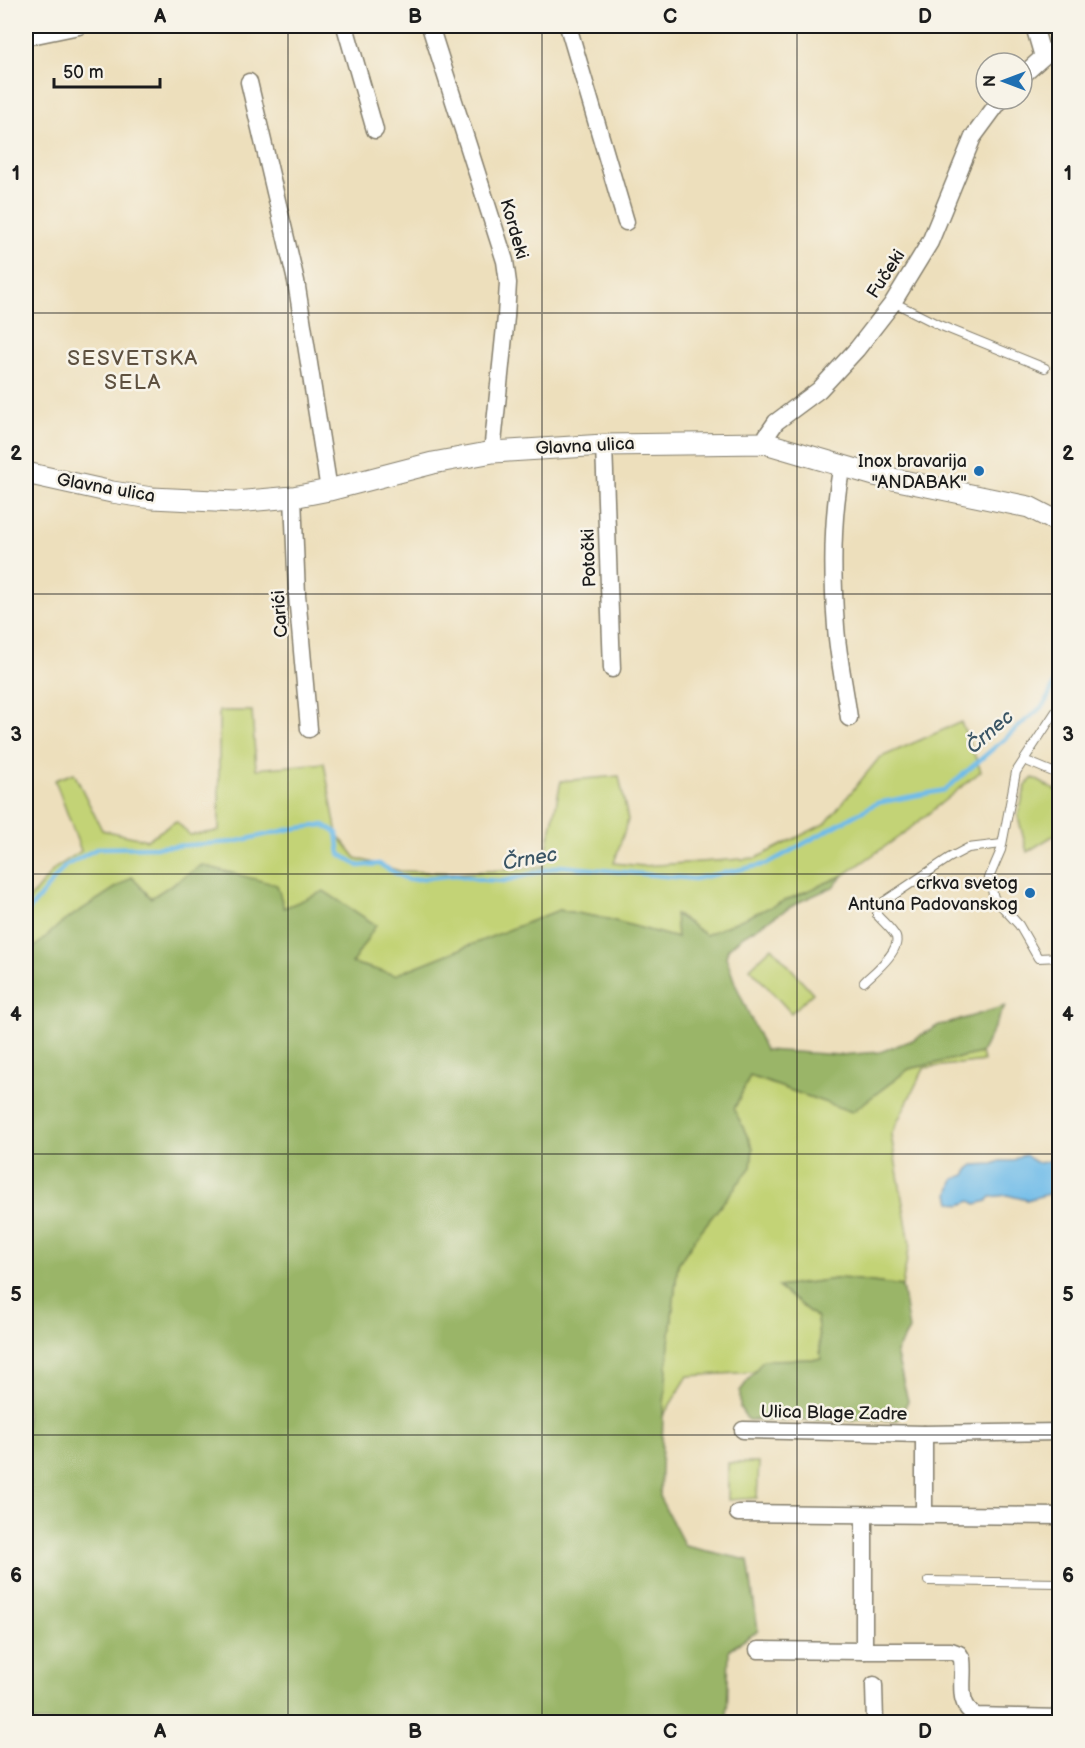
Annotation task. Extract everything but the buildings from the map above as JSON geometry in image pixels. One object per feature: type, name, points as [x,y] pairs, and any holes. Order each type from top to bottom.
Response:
[{"type":"street","points":[[32,32],[79,26]]},
{"type":"street","points":[[345,26],[375,130]]},
{"type":"street","name":"Kordeki","points":[[430,26],[505,261],[508,283],[506,317],[493,452]]},
{"type":"street","points":[[568,26],[626,222]]},
{"type":"street","points":[[1034,26],[1043,57]]},
{"type":"street","points":[[1034,65],[1059,45]]},
{"type":"street","points":[[249,82],[296,281],[329,490]]},
{"type":"street","name":"Fučeki","points":[[765,443],[767,435],[776,422],[819,390],[856,349],[893,302],[930,242],[973,137],[992,111]]},
{"type":"street","name":"Glavna ulica","points":[[26,473],[112,492],[152,498],[235,502],[293,497],[433,463],[493,452],[604,445],[765,443],[874,475],[1029,507],[1059,523]]},
{"type":"street","name":"Potočki","points":[[604,445],[612,669]]},
{"type":"street","points":[[842,466],[836,504],[834,549],[836,628],[849,718]]},
{"type":"street","name":"Carići","points":[[293,497],[297,595],[309,729]]},
{"type":"street","name":"Ulica Blage Zadre","points":[[743,1431],[924,1434],[1059,1432]]},
{"type":"street","name":"Ulica Blage Zadre","points":[[924,1434],[924,1515]]},
{"type":"street","points":[[738,1513],[1059,1516]]},
{"type":"street","points":[[864,1515],[864,1651]]},
{"type":"street","points":[[758,1650],[951,1651],[959,1654],[962,1659],[963,1699],[969,1712],[976,1716],[1059,1718]]},
{"type":"street","points":[[874,1685],[875,1722]]},
{"type":"lane","points":[[893,302],[939,325],[1045,368]]},
{"type":"lane","points":[[1059,705],[1016,772],[1002,844],[989,878],[994,898],[1019,925],[1038,958],[1059,957]]},
{"type":"lane","points":[[1024,760],[1059,775]]},
{"type":"lane","points":[[864,982],[894,951],[896,944],[896,937],[877,915],[879,905],[968,848],[1002,844]]},
{"type":"lane","points":[[928,1581],[1059,1583]]},
{"type":"green space","points":[[219,711],[252,711],[256,769],[324,763],[337,834],[356,858],[400,871],[460,873],[543,867],[561,781],[619,776],[628,820],[614,863],[643,866],[756,858],[826,823],[879,758],[961,722],[981,771],[903,834],[844,875],[706,935],[676,914],[677,938],[604,918],[559,910],[395,975],[352,963],[284,909],[203,865],[151,898],[132,877],[26,955],[26,903],[54,869],[81,851],[55,780],[74,773],[102,830],[147,840],[176,821],[190,835],[219,831]]},
{"type":"green space","points":[[1033,778],[1059,792],[1059,823],[1056,834],[1027,852],[1018,816],[1026,785]]},
{"type":"green space","points":[[202,865],[277,885],[284,908],[324,891],[376,925],[352,963],[395,975],[559,910],[604,918],[677,938],[675,914],[706,935],[844,875],[833,887],[799,902],[743,936],[728,949],[726,957],[735,983],[765,1050],[840,1055],[880,1052],[915,1039],[939,1025],[1005,1006],[981,1053],[909,1069],[852,1112],[750,1076],[734,1109],[753,1148],[751,1167],[678,1264],[663,1416],[660,1498],[685,1546],[748,1560],[758,1631],[729,1650],[727,1722],[26,1722],[26,955],[61,923],[132,877],[151,898]]},
{"type":"green space","points":[[772,947],[813,993],[791,1013],[750,968]]},
{"type":"green space","points":[[981,1053],[984,1061],[924,1068],[891,1135],[910,1244],[902,1286],[842,1278],[778,1287],[817,1318],[821,1359],[764,1360],[754,1372],[688,1376],[663,1416],[678,1264],[753,1148],[734,1110],[750,1076],[852,1112],[909,1069]]},
{"type":"green space","points":[[842,1278],[902,1286],[909,1330],[896,1352],[908,1401],[898,1420],[748,1420],[740,1408],[740,1391],[763,1360],[821,1359],[817,1318],[778,1287]]},
{"type":"green space","points":[[728,1463],[759,1463],[757,1498],[728,1500]]},
{"type":"water","points":[[1021,1155],[1026,1155],[1037,1162],[1051,1160],[1059,1166],[1059,1191],[1027,1200],[1007,1195],[991,1197],[987,1201],[976,1204],[971,1201],[960,1205],[951,1202],[949,1194],[954,1179],[965,1175],[974,1165],[1013,1161]]},
{"type":"waterway","name":"Črnec","points":[[26,914],[65,866],[98,848],[234,842],[291,829],[324,825],[337,833],[340,854],[359,866],[379,864],[408,880],[456,875],[504,881],[561,866],[694,879],[767,864],[877,803],[945,790],[1045,704],[1060,670]]},
{"type":"place","name":"Inox bravarija \"ANDABAK\"","points":[[979,471]]},
{"type":"place","name":"crkva svetog Antuna Padovanskog","points":[[1030,893]]},
{"type":"district","name":"SESVETSKA SELA","points":[[133,370]]}]
